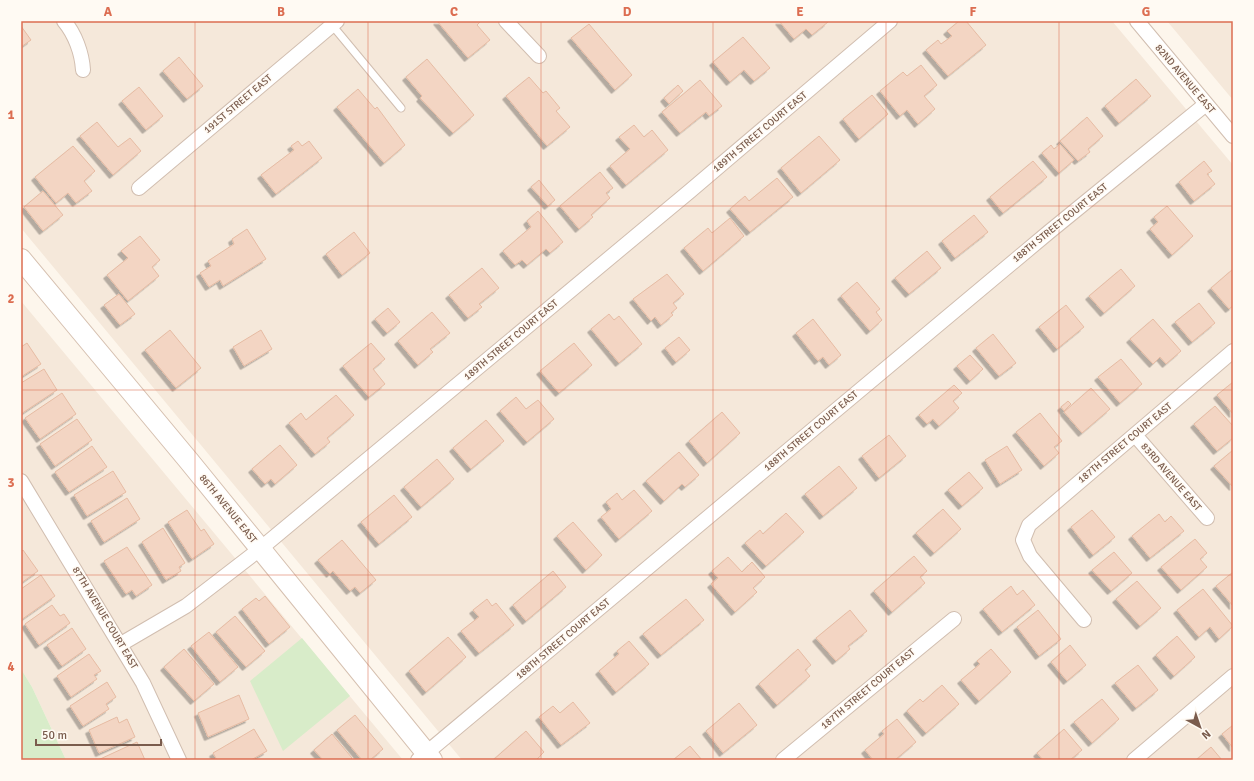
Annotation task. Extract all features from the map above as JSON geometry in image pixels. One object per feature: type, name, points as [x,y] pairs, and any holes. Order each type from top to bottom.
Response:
[{"type":"street","points":[[64,21],[73,34],[82,60],[83,70]]},
{"type":"street","points":[[506,21],[540,56]]},
{"type":"street","name":"189TH STREET COURT EAST","points":[[121,644],[186,606],[260,550],[690,191],[890,21]]},
{"type":"street","name":"82ND AVENUE EAST","points":[[1137,21],[1233,136]]},
{"type":"street","name":"191ST STREET EAST","points":[[139,188],[335,23]]},
{"type":"street","name":"188TH STREET COURT EAST","points":[[425,758],[1048,232],[1206,104]]},
{"type":"street","name":"86TH AVENUE EAST","points":[[23,265],[184,455],[425,758]]},
{"type":"street","name":"187TH STREET COURT EAST","points":[[1084,620],[1030,556],[1023,540],[1029,525],[1233,351]]},
{"type":"street","name":"83RD AVENUE EAST","points":[[1135,435],[1207,518]]},
{"type":"street","name":"87TH AVENUE COURT EAST","points":[[21,481],[144,683],[179,760]]},
{"type":"street","name":"187TH STREET COURT EAST","points":[[783,760],[954,619]]},
{"type":"street","points":[[1134,760],[1233,676]]},
{"type":"lane","points":[[335,23],[401,108]]},
{"type":"shaded area","points":[[21,21],[1112,21],[1233,165],[1233,760],[462,760],[21,228]]},
{"type":"shaded area","points":[[1167,21],[1233,21],[1233,100]]},
{"type":"shaded area","points":[[21,301],[403,760],[66,760],[32,687],[21,669]]},
{"type":"green space","points":[[302,638],[350,696],[283,751],[250,681]]},
{"type":"green space","points":[[21,669],[32,687],[66,760],[21,760]]},
{"type":"building","points":[[437,21],[481,21],[477,25],[490,40],[468,58]]},
{"type":"building","points":[[779,21],[828,22],[812,35],[806,29],[794,39]]},
{"type":"building","points":[[959,21],[966,21],[986,45],[948,76],[926,50],[938,40],[941,44],[952,36],[947,31]]},
{"type":"building","points":[[589,24],[632,75],[615,90],[571,38]]},
{"type":"building","points":[[21,26],[31,40],[21,47]]},
{"type":"building","points":[[743,37],[770,68],[754,81],[744,70],[730,82],[713,62]]},
{"type":"building","points":[[179,57],[203,86],[187,99],[163,71]]},
{"type":"building","points":[[427,59],[474,115],[453,133],[420,98],[422,96],[406,77]]},
{"type":"building","points":[[921,65],[937,85],[924,96],[935,109],[918,124],[907,110],[900,116],[880,91],[903,72],[907,76]]},
{"type":"building","points":[[529,77],[543,93],[546,91],[560,108],[556,111],[570,127],[547,146],[506,96]]},
{"type":"building","points":[[1136,79],[1151,96],[1119,123],[1105,106]]},
{"type":"building","points":[[700,80],[722,106],[709,116],[706,112],[680,133],[662,112]]},
{"type":"building","points":[[678,85],[683,91],[669,104],[664,98]]},
{"type":"building","points":[[139,87],[163,116],[146,130],[122,101]]},
{"type":"building","points":[[358,89],[375,109],[377,107],[405,145],[384,163],[337,107]]},
{"type":"building","points":[[872,95],[888,114],[859,139],[843,119]]},
{"type":"building","points":[[1087,117],[1103,136],[1088,149],[1090,152],[1078,161],[1060,141]]},
{"type":"building","points":[[97,122],[118,147],[130,138],[141,151],[113,175],[80,136]]},
{"type":"building","points":[[634,125],[644,137],[652,130],[668,150],[626,185],[610,166],[630,149],[619,137]]},
{"type":"building","points":[[819,136],[840,160],[801,193],[781,168]]},
{"type":"building","points":[[298,141],[302,146],[309,141],[322,158],[276,194],[261,175],[294,150],[291,146]]},
{"type":"building","points":[[1060,144],[1074,160],[1059,173],[1042,153],[1051,145],[1054,149]]},
{"type":"building","points":[[73,146],[95,171],[84,181],[92,191],[76,203],[68,193],[56,203],[35,177]]},
{"type":"building","points":[[1033,161],[1047,177],[1003,213],[990,197]]},
{"type":"building","points":[[1204,161],[1212,171],[1207,174],[1215,184],[1194,201],[1179,182]]},
{"type":"building","points":[[600,172],[613,188],[606,193],[610,198],[591,215],[593,217],[579,229],[560,206]]},
{"type":"building","points":[[777,178],[793,197],[750,232],[730,209],[745,196],[749,201]]},
{"type":"building","points":[[539,180],[555,200],[548,206],[531,187]]},
{"type":"building","points":[[43,191],[63,215],[43,231],[24,207]]},
{"type":"building","points":[[1167,206],[1193,236],[1172,255],[1150,229],[1158,222],[1154,217]]},
{"type":"building","points":[[538,211],[563,242],[550,253],[546,249],[527,265],[522,260],[515,265],[503,251],[531,227],[527,221]]},
{"type":"building","points":[[974,215],[988,232],[955,258],[942,241]]},
{"type":"building","points":[[730,218],[744,236],[703,271],[684,248],[708,228],[712,233]]},
{"type":"building","points":[[247,229],[266,259],[223,286],[220,280],[209,287],[200,273],[211,266],[208,261],[234,244],[232,239]]},
{"type":"building","points":[[354,232],[370,253],[342,275],[326,254]]},
{"type":"building","points":[[140,236],[160,260],[152,267],[159,276],[128,301],[107,275],[128,258],[121,251]]},
{"type":"building","points":[[927,251],[941,268],[909,294],[895,278]]},
{"type":"building","points":[[482,268],[499,288],[479,304],[482,307],[468,318],[449,295]]},
{"type":"building","points":[[1121,269],[1135,286],[1104,313],[1089,296]]},
{"type":"building","points":[[1233,269],[1233,306],[1229,309],[1211,288]]},
{"type":"building","points":[[667,274],[684,294],[673,303],[677,308],[671,313],[673,315],[661,325],[655,317],[651,321],[633,299]]},
{"type":"building","points":[[857,282],[880,309],[876,312],[882,320],[870,331],[841,296]]},
{"type":"building","points":[[119,294],[135,314],[120,325],[104,305]]},
{"type":"building","points":[[1199,303],[1215,323],[1192,342],[1175,322]]},
{"type":"building","points":[[1066,305],[1084,327],[1057,349],[1039,327]]},
{"type":"building","points":[[388,308],[400,322],[387,333],[375,319]]},
{"type":"building","points":[[432,312],[450,333],[430,349],[433,352],[418,365],[398,341]]},
{"type":"building","points":[[609,314],[614,320],[619,316],[642,344],[619,363],[591,329]]},
{"type":"building","points":[[813,319],[841,355],[829,365],[823,357],[818,361],[796,333]]},
{"type":"building","points":[[1153,319],[1181,351],[1166,364],[1160,357],[1153,364],[1130,339]]},
{"type":"building","points":[[170,330],[201,368],[176,388],[145,350]]},
{"type":"building","points":[[261,330],[272,349],[244,366],[233,347]]},
{"type":"building","points":[[993,334],[1016,363],[999,376],[976,348]]},
{"type":"building","points":[[679,337],[690,350],[676,362],[665,348]]},
{"type":"building","points":[[27,343],[41,364],[21,377],[21,347]]},
{"type":"building","points":[[371,343],[385,359],[373,369],[385,384],[369,397],[343,366]]},
{"type":"building","points":[[574,343],[592,365],[559,393],[540,371]]},
{"type":"building","points":[[970,355],[983,369],[970,381],[957,366]]},
{"type":"building","points":[[1121,359],[1142,384],[1120,403],[1098,377]]},
{"type":"building","points":[[44,369],[57,390],[21,414],[21,383]]},
{"type":"building","points":[[1233,382],[1233,414],[1217,395]]},
{"type":"building","points":[[954,385],[962,393],[953,401],[959,408],[939,426],[933,419],[927,424],[919,415]]},
{"type":"building","points":[[1091,388],[1110,409],[1082,433],[1064,412]]},
{"type":"building","points":[[62,393],[76,414],[40,439],[25,418]]},
{"type":"building","points":[[336,395],[354,415],[327,438],[330,442],[315,454],[289,423],[301,413],[306,420]]},
{"type":"building","points":[[516,397],[526,409],[538,400],[554,419],[527,442],[500,411]]},
{"type":"building","points":[[1068,401],[1071,404],[1064,411],[1061,407]]},
{"type":"building","points":[[1215,406],[1233,426],[1233,438],[1217,451],[1194,424]]},
{"type":"building","points":[[722,412],[740,433],[707,463],[689,441]]},
{"type":"building","points":[[1040,413],[1062,441],[1054,447],[1059,453],[1044,466],[1016,432]]},
{"type":"building","points":[[77,419],[92,440],[55,466],[40,444]]},
{"type":"building","points":[[486,420],[504,441],[471,469],[453,448]]},
{"type":"building","points":[[889,435],[906,456],[879,478],[862,456]]},
{"type":"building","points":[[280,445],[297,465],[275,484],[271,479],[265,484],[252,469]]},
{"type":"building","points":[[92,446],[107,467],[69,492],[55,472]]},
{"type":"building","points":[[1007,446],[1022,470],[1000,484],[985,460]]},
{"type":"building","points":[[1233,450],[1233,487],[1214,466]]},
{"type":"building","points":[[679,452],[699,475],[685,487],[682,484],[664,501],[646,481]]},
{"type":"building","points":[[437,459],[454,479],[421,507],[404,487]]},
{"type":"building","points":[[839,466],[857,488],[823,516],[805,494]]},
{"type":"building","points":[[113,471],[126,492],[87,516],[74,495]]},
{"type":"building","points":[[969,472],[983,488],[962,506],[948,490]]},
{"type":"building","points":[[634,490],[652,511],[619,539],[601,517],[611,509],[606,502],[617,493],[622,500]]},
{"type":"building","points":[[394,495],[412,517],[379,544],[361,522]]},
{"type":"building","points":[[127,498],[140,519],[104,542],[91,521]]},
{"type":"building","points":[[943,509],[961,529],[934,553],[916,533]]},
{"type":"building","points":[[187,510],[201,531],[204,529],[214,544],[192,559],[168,522]]},
{"type":"building","points":[[1092,510],[1115,537],[1093,555],[1071,527]]},
{"type":"building","points":[[786,513],[804,532],[766,566],[745,543],[760,530],[763,534]]},
{"type":"building","points":[[1159,514],[1165,522],[1171,516],[1184,531],[1150,558],[1132,536]]},
{"type":"building","points":[[573,522],[602,555],[586,570],[557,536]]},
{"type":"building","points":[[163,528],[185,563],[179,567],[181,571],[166,580],[142,542]]},
{"type":"building","points":[[1195,539],[1207,553],[1200,559],[1207,567],[1181,590],[1161,567]]},
{"type":"building","points":[[342,540],[376,580],[360,593],[355,587],[350,591],[333,571],[330,574],[318,560]]},
{"type":"building","points":[[127,547],[152,585],[136,596],[132,590],[126,594],[104,561]]},
{"type":"building","points":[[23,550],[38,571],[21,583],[21,552]]},
{"type":"building","points":[[1114,552],[1132,573],[1111,591],[1092,570]]},
{"type":"building","points":[[914,556],[927,571],[920,577],[925,583],[892,612],[874,591]]},
{"type":"building","points":[[728,557],[742,572],[752,562],[765,577],[753,588],[757,592],[735,612],[711,584],[718,578],[712,571]]},
{"type":"building","points":[[553,571],[566,587],[526,621],[513,605]]},
{"type":"building","points":[[1233,572],[1233,606],[1216,586]]},
{"type":"building","points":[[41,575],[55,596],[21,620],[21,589]]},
{"type":"building","points":[[1137,581],[1161,608],[1140,626],[1116,599]]},
{"type":"building","points":[[1011,586],[1017,595],[1023,590],[1035,605],[1002,632],[983,609]]},
{"type":"building","points":[[1203,589],[1233,626],[1219,639],[1210,627],[1199,637],[1177,610]]},
{"type":"building","points":[[265,596],[290,627],[269,644],[242,609],[256,598],[259,601]]},
{"type":"building","points":[[487,599],[492,606],[496,603],[514,625],[479,653],[461,631],[479,617],[473,610]]},
{"type":"building","points":[[686,599],[704,620],[661,655],[643,634]]},
{"type":"building","points":[[52,605],[60,616],[64,614],[70,623],[39,645],[25,624]]},
{"type":"building","points":[[850,610],[867,631],[848,646],[850,649],[836,661],[816,638]]},
{"type":"building","points":[[1038,610],[1061,639],[1039,656],[1017,627]]},
{"type":"building","points":[[235,616],[265,651],[246,667],[216,632]]},
{"type":"building","points":[[72,628],[86,649],[62,666],[47,645]]},
{"type":"building","points":[[209,632],[238,667],[220,682],[191,646]]},
{"type":"building","points":[[1177,636],[1195,657],[1174,676],[1156,655]]},
{"type":"building","points":[[448,637],[466,657],[426,692],[409,671]]},
{"type":"building","points":[[629,641],[649,664],[616,692],[599,671],[619,654],[617,651]]},
{"type":"building","points":[[1070,645],[1086,665],[1067,681],[1051,662]]},
{"type":"building","points":[[184,649],[214,684],[194,701],[164,667]]},
{"type":"building","points":[[798,649],[811,665],[805,670],[810,676],[777,705],[759,684]]},
{"type":"building","points":[[991,649],[1011,672],[979,701],[961,680],[980,664],[977,661]]},
{"type":"building","points":[[89,654],[101,671],[94,675],[97,679],[71,697],[57,676]]},
{"type":"building","points":[[1138,665],[1158,690],[1136,708],[1115,683]]},
{"type":"building","points":[[107,682],[116,697],[106,704],[109,709],[83,726],[70,706]]},
{"type":"building","points":[[942,685],[959,704],[926,733],[907,711],[920,699],[923,702]]},
{"type":"building","points":[[239,695],[249,719],[208,737],[198,713]]},
{"type":"building","points":[[1102,699],[1119,719],[1092,743],[1074,722]]},
{"type":"building","points":[[573,702],[590,723],[561,745],[539,717],[553,706],[560,713]]},
{"type":"building","points":[[739,703],[757,725],[723,753],[706,731]]},
{"type":"building","points":[[355,715],[383,749],[370,760],[362,760],[337,730]]},
{"type":"building","points":[[117,717],[119,723],[127,719],[135,737],[99,753],[89,730]]},
{"type":"building","points":[[897,719],[916,742],[895,760],[873,760],[865,750],[884,734],[882,731]]},
{"type":"building","points":[[1233,725],[1233,748],[1222,734]]},
{"type":"building","points":[[254,729],[267,751],[251,760],[217,760],[213,753]]},
{"type":"building","points":[[1064,729],[1082,750],[1070,760],[1043,760],[1037,753]]},
{"type":"building","points":[[526,731],[544,752],[536,760],[493,760]]},
{"type":"building","points":[[332,734],[352,758],[350,760],[323,760],[314,750]]},
{"type":"building","points":[[137,742],[145,760],[98,760]]},
{"type":"building","points":[[690,746],[702,760],[673,760]]},
{"type":"building","points":[[1211,747],[1222,760],[1196,760]]}]
